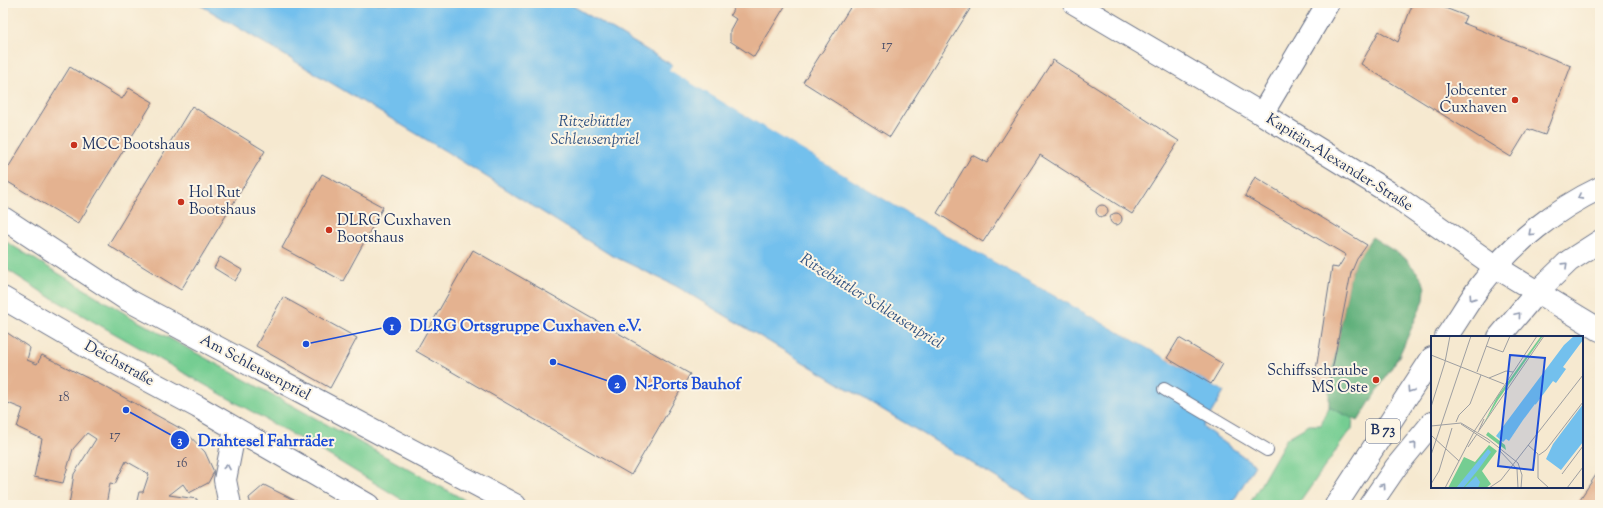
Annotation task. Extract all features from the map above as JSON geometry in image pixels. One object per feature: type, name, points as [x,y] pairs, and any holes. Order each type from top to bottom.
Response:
[{"type":"street","name":"Kapitän-Alexander-Straße","points":[[1074,3],[1262,114],[1398,198],[1496,267],[1600,330]]},
{"type":"street","points":[[1262,114],[1328,3]]},
{"type":"street","points":[[1447,336],[1483,281],[1532,232],[1561,208],[1600,188]]},
{"type":"street","name":"Am Schleusenpriel","points":[[3,218],[126,299],[515,505]]},
{"type":"street","points":[[1500,336],[1537,292],[1569,261],[1600,241]]},
{"type":"street","name":"Deichstraße","points":[[3,298],[101,355],[198,407],[368,505]]},
{"type":"street","name":"B 73","points":[[1336,505],[1431,360]]},
{"type":"street","name":"B 73","points":[[1370,505],[1396,467],[1431,423]]},
{"type":"street","points":[[230,505],[225,480],[235,429]]},
{"type":"lane","points":[[1164,389],[1267,450]]},
{"type":"green space","points":[[1372,237],[1405,258],[1422,278],[1425,288],[1424,300],[1399,356],[1358,421],[1329,407],[1329,386],[1351,273],[1357,259]]},
{"type":"green space","points":[[3,240],[136,320],[474,505],[411,505],[330,456],[45,294],[3,267]]},
{"type":"green space","points":[[1329,407],[1353,418],[1352,429],[1298,505],[1249,505],[1287,438],[1309,425],[1321,425]]},
{"type":"water","name":"Ritzebüttler Schleusenpriel","points":[[197,3],[568,3],[672,65],[670,70],[914,217],[1224,391],[1203,427],[1255,465],[1231,505],[1042,505],[676,286],[609,254],[447,152]]},
{"type":"pier","points":[[673,63],[674,65],[672,69],[915,215],[1168,356],[1225,389],[1224,391],[914,217],[669,70]]},
{"type":"building","points":[[725,3],[787,3],[754,57],[730,41],[730,30],[736,19],[730,15],[734,8]]},
{"type":"building","points":[[853,3],[961,3],[970,9],[890,137],[803,82]]},
{"type":"building","points":[[1413,3],[1432,3],[1466,16],[1463,23],[1571,66],[1545,135],[1528,129],[1511,157],[1361,64],[1379,31],[1398,42]]},
{"type":"building","points":[[1053,60],[1179,141],[1132,214],[1040,155],[983,242],[937,213],[972,155],[987,163]]},
{"type":"building","points":[[70,67],[122,99],[129,88],[153,102],[78,224],[3,179],[3,176]]},
{"type":"building","points":[[192,106],[265,151],[181,290],[108,245]]},
{"type":"building","points":[[322,174],[383,207],[343,281],[282,248]]},
{"type":"building","points":[[1255,177],[1367,245],[1357,259],[1351,273],[1329,386],[1314,383],[1332,267],[1338,268],[1346,255],[1245,196]]},
{"type":"building","points":[[1100,205],[1104,205],[1108,211],[1104,217],[1100,217],[1096,213],[1096,209]]},
{"type":"building","points":[[1114,213],[1118,213],[1122,219],[1118,225],[1114,225],[1110,221],[1110,217]]},
{"type":"building","points":[[473,250],[690,374],[631,475],[416,351]]},
{"type":"building","points":[[220,257],[242,270],[235,281],[214,268]]},
{"type":"building","points":[[283,297],[357,338],[330,388],[256,346]]},
{"type":"building","points":[[3,330],[30,348],[27,360],[37,364],[42,355],[107,388],[185,431],[205,452],[214,472],[208,483],[189,493],[183,484],[169,495],[197,499],[197,505],[136,505],[139,492],[143,492],[149,474],[126,461],[115,484],[110,483],[106,505],[69,505],[74,474],[96,439],[87,433],[73,449],[63,483],[34,477],[42,439],[17,427],[23,409],[8,403],[3,417]]},
{"type":"building","points":[[1179,338],[1223,364],[1211,384],[1167,358]]},
{"type":"building","points":[[1600,469],[1600,505],[1576,505]]},
{"type":"building","points":[[264,485],[304,505],[251,505],[249,498]]},
{"type":"place","name":"Jobcenter Cuxhaven","points":[[1515,100]]},
{"type":"place","name":"MCC Bootshaus","points":[[74,145]]},
{"type":"place","name":"Hol Rut Bootshaus","points":[[181,202]]},
{"type":"place","name":"DLRG Cuxhaven Bootshaus","points":[[329,230]]},
{"type":"place","name":"DLRG Ortsgruppe Cuxhaven e.V.","points":[[306,344]]},
{"type":"place","name":"N-Ports Bauhof","points":[[553,362]]},
{"type":"place","name":"Schiffsschraube MS Oste","points":[[1376,380]]},
{"type":"place","name":"Drahtesel Fahrräder","points":[[126,410]]}]
